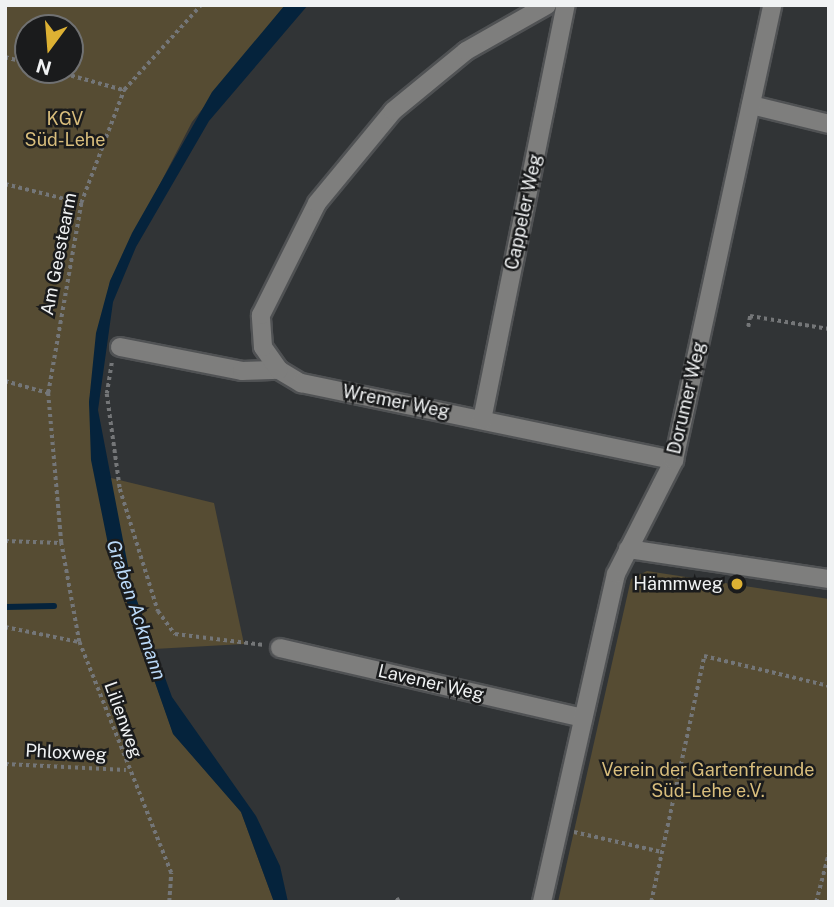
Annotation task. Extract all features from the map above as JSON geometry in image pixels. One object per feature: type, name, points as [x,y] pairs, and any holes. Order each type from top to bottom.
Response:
[{"type":"street","points":[[279,370],[263,347],[261,315],[317,202],[393,111],[466,51],[547,5]]},
{"type":"street","name":"Cappeler Weg","points":[[482,420],[566,5]]},
{"type":"street","name":"Dorumer Weg","points":[[542,902],[616,573],[674,460],[772,5]]},
{"type":"street","points":[[751,105],[829,124]]},
{"type":"street","name":"Wremer Weg","points":[[120,347],[242,371],[279,370],[301,383],[674,460]]},
{"type":"street","points":[[628,549],[829,579]]},
{"type":"street","name":"Lavener Weg","points":[[280,648],[583,718]]},
{"type":"path","name":"Am Geestearm","points":[[61,543],[48,393],[81,203],[124,90],[201,5]]},
{"type":"path","points":[[84,79],[124,90]]},
{"type":"path","points":[[5,184],[81,203]]},
{"type":"path","points":[[748,327],[750,316],[829,329]]},
{"type":"path","points":[[120,347],[114,346],[107,394],[120,489],[158,611],[176,634],[280,648]]},
{"type":"path","points":[[5,381],[48,393]]},
{"type":"path","points":[[5,541],[61,543]]},
{"type":"path","name":"Lilienweg","points":[[61,543],[79,642],[126,770],[171,873],[169,902]]},
{"type":"path","points":[[5,627],[79,642]]},
{"type":"path","points":[[651,902],[704,656],[829,686]]},
{"type":"path","name":"Phloxweg","points":[[5,764],[126,770]]},
{"type":"path","points":[[558,829],[662,852]]},
{"type":"path","points":[[816,902],[829,852]]},
{"type":"green space","name":"KGV Süd-Lehe","points":[[5,5],[285,5],[192,122],[110,281],[89,402],[110,554],[173,733],[241,812],[274,902],[5,902]]},
{"type":"green space","points":[[107,477],[214,503],[244,644],[154,649],[132,587]]},
{"type":"green space","name":"Verein der Gartenfreunde Süd-Lehe e.V.","points":[[647,571],[829,599],[829,902],[558,902],[631,579]]},
{"type":"water","name":"Graben Ackmann","points":[[285,5],[308,5],[209,121],[136,247],[113,302],[98,410],[132,587],[172,697],[256,816],[280,866],[288,902],[274,902],[241,812],[173,734],[110,554],[91,460],[89,402],[96,333],[110,281],[132,233],[212,92]]},
{"type":"waterway","points":[[5,607],[54,606]]},
{"type":"place","name":"Hämmweg","points":[[737,584]]}]
